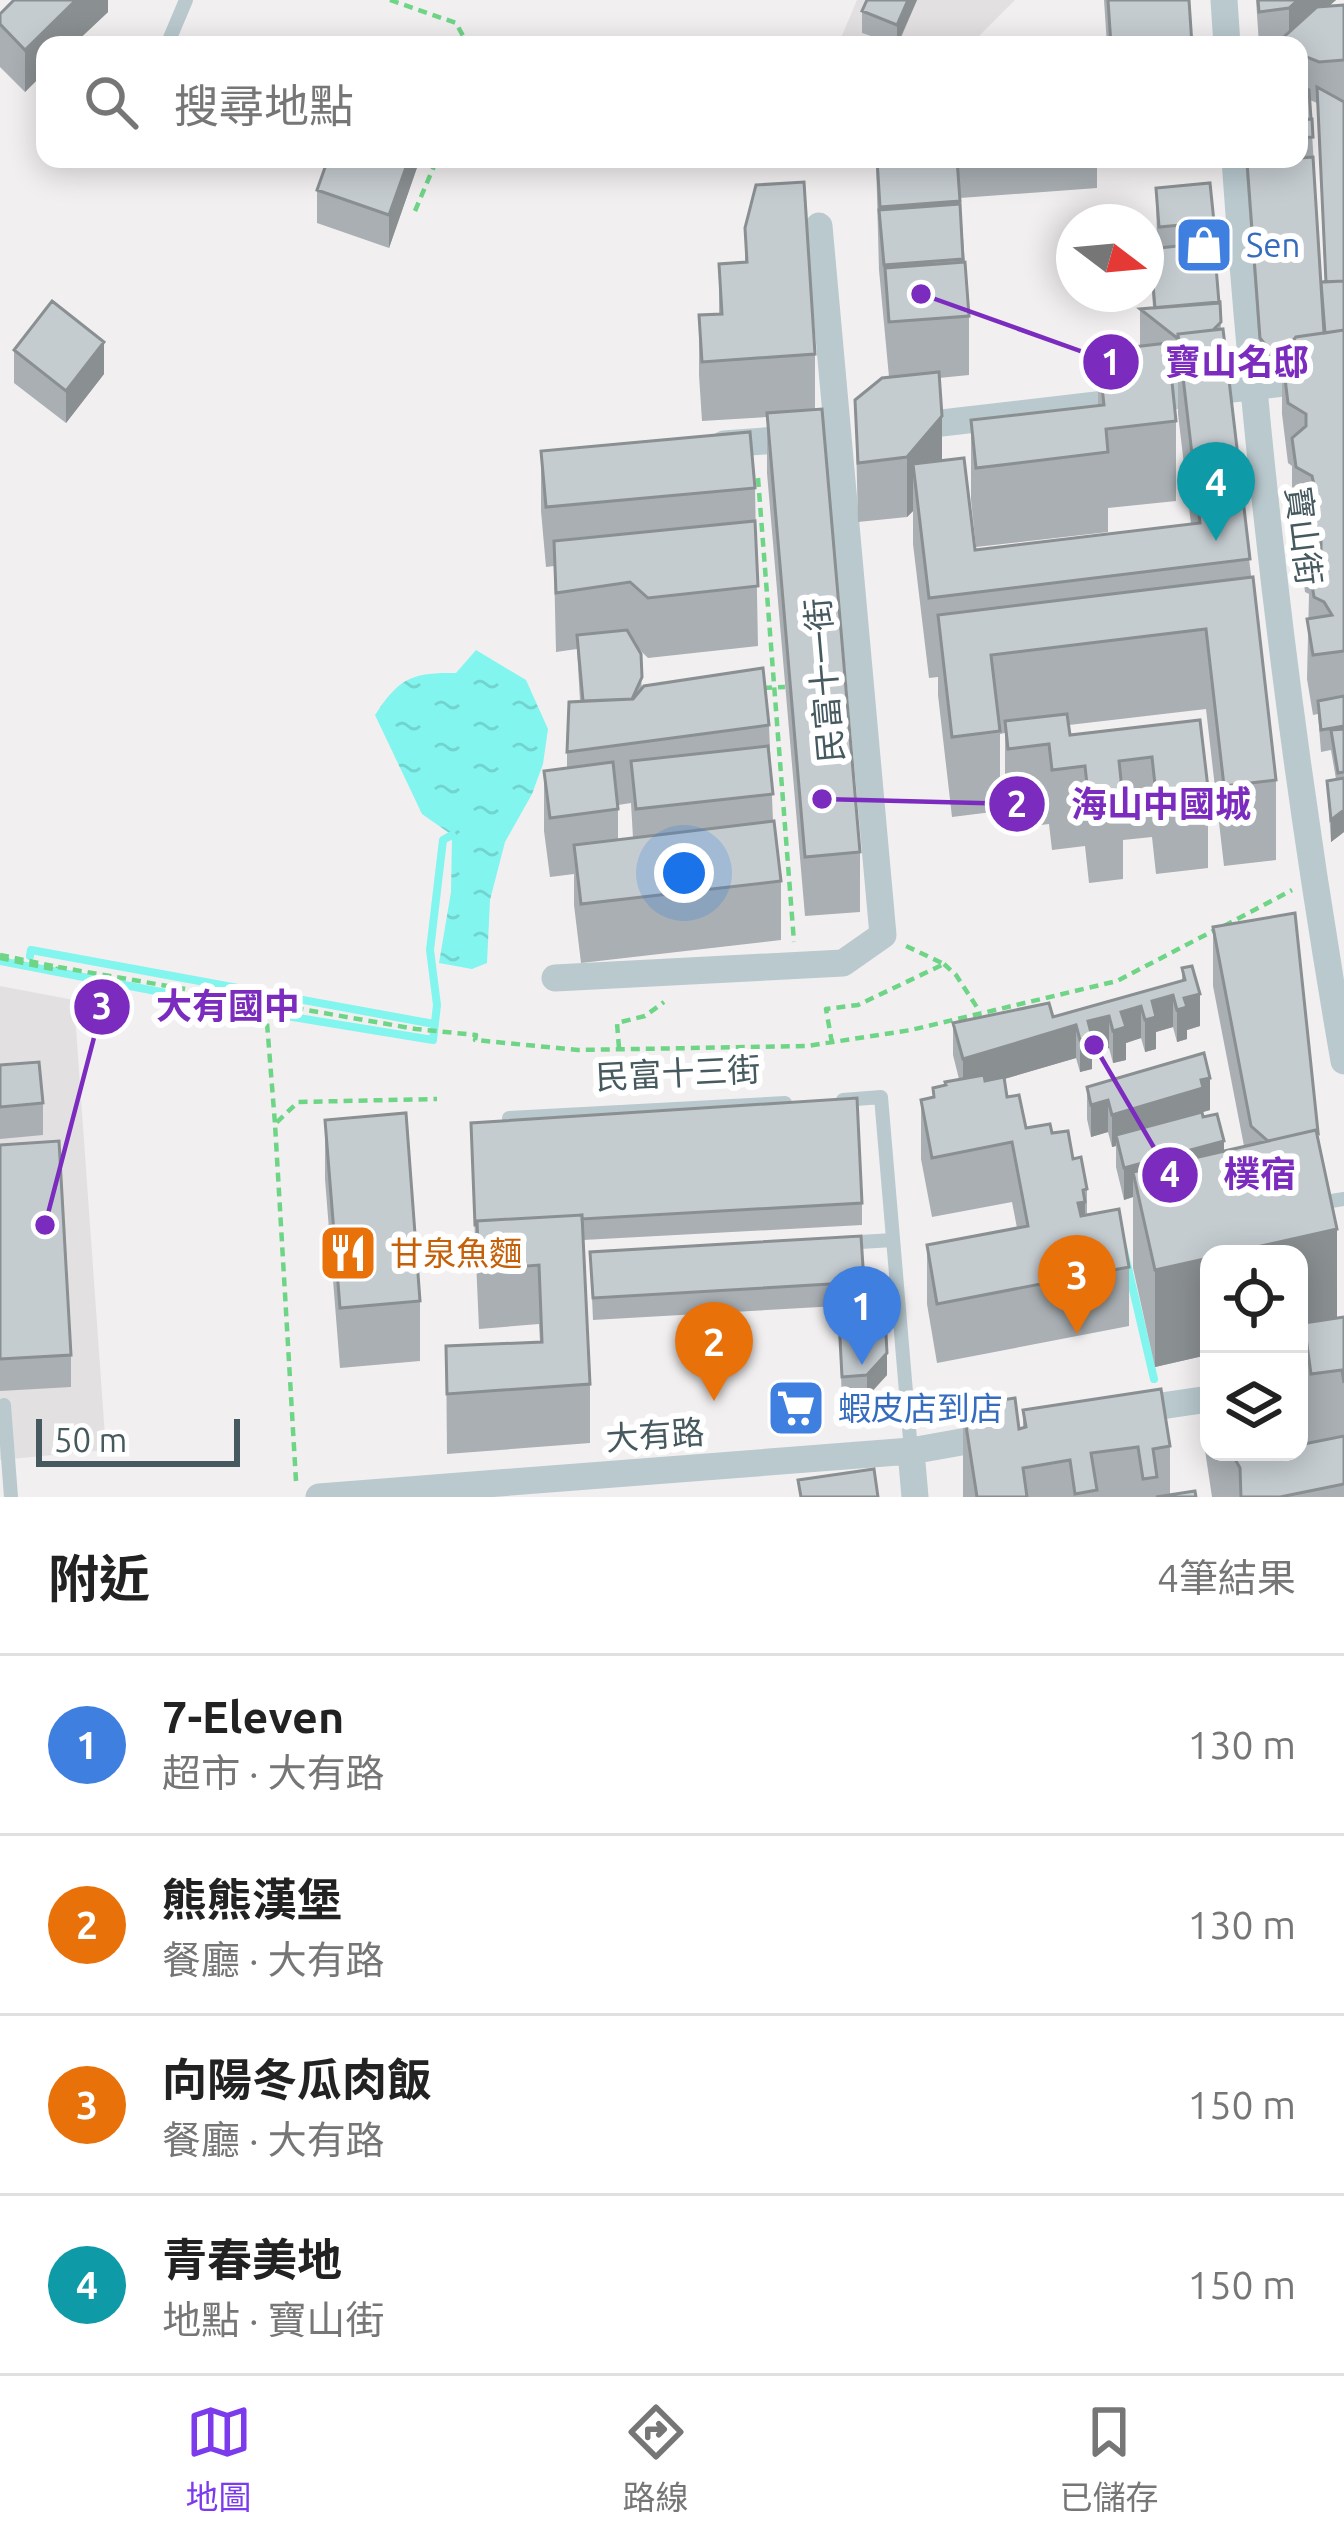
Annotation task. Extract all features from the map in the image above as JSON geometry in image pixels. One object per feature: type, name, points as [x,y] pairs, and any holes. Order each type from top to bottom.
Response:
[{"type":"street","points":[[1224,0],[1226,36]]},
{"type":"street","name":"寶山街","points":[[1236,168],[1251,384],[1310,865],[1344,1061]]},
{"type":"street","name":"民富十一街","points":[[819,226],[862,432],[883,935]]},
{"type":"street","points":[[724,444],[1344,376]]},
{"type":"street","points":[[555,977],[843,963],[883,935]]},
{"type":"street","points":[[1091,1418],[1200,1400]]},
{"type":"street","name":"大有路","points":[[319,1497],[911,1451],[1023,1430]]},
{"type":"street","points":[[911,1451],[915,1497]]},
{"type":"lane","points":[[171,36],[186,0]]},
{"type":"lane","points":[[835,1100],[881,1097],[911,1451]]},
{"type":"lane","name":"民富十三街","points":[[509,1118],[812,1101]]},
{"type":"lane","points":[[1297,1207],[1344,1199]]},
{"type":"lane","points":[[824,1245],[893,1240]]},
{"type":"lane","points":[[4,1405],[11,1497]]},
{"type":"path","points":[[390,0],[456,23],[463,36]]},
{"type":"path","points":[[415,211],[433,168]]},
{"type":"path","points":[[758,478],[796,965]]},
{"type":"path","points":[[752,689],[785,686]]},
{"type":"path","points":[[0,957],[416,1029],[476,1035],[476,1040],[578,1050],[807,1046],[981,1014],[1117,981],[1290,890]]},
{"type":"path","points":[[883,935],[944,964],[981,1014]]},
{"type":"path","points":[[832,1043],[826,1009],[858,1005],[944,964]]},
{"type":"path","points":[[620,1048],[617,1023],[645,1016],[707,970]]},
{"type":"path","points":[[259,1002],[257,1021],[267,1023],[275,1124],[296,1497]]},
{"type":"path","points":[[275,1124],[298,1102],[436,1099]]},
{"type":"shaded area","points":[[857,0],[1015,0],[979,36],[842,36]]},
{"type":"shaded area","points":[[0,986],[74,1000],[106,1450],[0,1460]]},
{"type":"water","points":[[476,650],[526,680],[548,729],[532,794],[505,842],[490,900],[487,963],[472,969],[439,963],[451,892],[452,835],[422,814],[375,715],[400,685],[417,676],[456,673]]},
{"type":"building","points":[[14,0],[76,0],[25,50],[0,24],[0,14]]},
{"type":"building","points":[[867,0],[908,0],[897,25],[862,11]]},
{"type":"building","points":[[1108,0],[1189,0],[1191,36],[1110,36]]},
{"type":"building","points":[[1258,0],[1298,0],[1289,8],[1259,12]]},
{"type":"building","points":[[1344,5],[1344,60],[1319,62],[1308,58],[1308,36],[1285,36],[1317,7]]},
{"type":"building","points":[[1317,87],[1344,102],[1344,281],[1326,282]]},
{"type":"building","points":[[1308,157],[1313,157],[1324,333],[1296,337],[1284,351],[1271,352],[1260,338],[1247,168],[1308,168]]},
{"type":"building","points":[[325,168],[406,168],[389,215],[317,190]]},
{"type":"building","points":[[878,168],[958,168],[960,201],[880,207]]},
{"type":"building","points":[[804,182],[815,354],[702,362],[699,315],[722,314],[719,264],[747,262],[745,228],[756,185]]},
{"type":"building","points":[[1210,183],[1214,222],[1164,227],[1164,204],[1157,204],[1156,188]]},
{"type":"building","points":[[960,204],[963,259],[884,265],[879,210]]},
{"type":"building","points":[[1214,242],[1219,303],[1164,307],[1164,247]]},
{"type":"building","points":[[965,262],[969,316],[889,322],[885,268]]},
{"type":"building","points":[[1344,281],[1344,330],[1325,333],[1321,282]]},
{"type":"building","points":[[52,301],[104,342],[66,391],[14,350]]},
{"type":"building","points":[[1220,302],[1221,322],[1213,330],[1178,334],[1178,338],[1144,312],[1164,312],[1164,307]]},
{"type":"building","points":[[1223,329],[1250,559],[929,598],[913,464],[964,458],[975,550],[1200,523],[1178,334]]},
{"type":"building","points":[[1344,330],[1344,651],[1313,655],[1307,619],[1332,615],[1314,597],[1309,568],[1321,551],[1321,540],[1305,532],[1301,500],[1315,489],[1312,476],[1296,467],[1292,438],[1306,426],[1306,414],[1288,403],[1282,354],[1296,337]]},
{"type":"building","points":[[1168,343],[1176,421],[1106,429],[1108,452],[976,468],[971,420],[1104,405],[1098,351]]},
{"type":"building","points":[[939,372],[942,416],[907,457],[858,463],[855,400],[882,378]]},
{"type":"building","points":[[822,409],[860,852],[805,857],[767,413]]},
{"type":"building","points":[[750,432],[755,488],[546,507],[541,451]]},
{"type":"building","points":[[755,521],[758,586],[648,598],[630,582],[556,593],[554,541]]},
{"type":"building","points":[[1253,577],[1276,780],[1224,786],[1206,629],[991,655],[1000,731],[952,737],[938,615]]},
{"type":"building","points":[[627,630],[641,654],[642,677],[632,699],[583,701],[577,635]]},
{"type":"building","points":[[763,668],[769,725],[567,752],[569,702],[633,699],[644,686]]},
{"type":"building","points":[[1344,696],[1344,726],[1321,730],[1318,701]]},
{"type":"building","points":[[1067,714],[1070,735],[1200,720],[1208,788],[1156,794],[1152,757],[1119,761],[1123,799],[1089,803],[1085,766],[1052,770],[1049,744],[1008,749],[1005,721]]},
{"type":"building","points":[[1344,729],[1344,772],[1338,773],[1331,730]]},
{"type":"building","points":[[768,746],[773,794],[636,809],[631,761]]},
{"type":"building","points":[[613,762],[618,809],[550,818],[544,771]]},
{"type":"building","points":[[1344,778],[1344,810],[1331,820],[1327,781]]},
{"type":"building","points":[[774,821],[781,881],[581,904],[574,845]]},
{"type":"building","points":[[1295,913],[1318,1132],[1268,1141],[1251,1126],[1213,927]]},
{"type":"building","points":[[1192,966],[1200,994],[1184,998],[1187,1007],[1177,1010],[1173,995],[1152,1001],[1156,1017],[1145,1020],[1141,1006],[1121,1012],[1126,1027],[1113,1031],[1109,1016],[1088,1021],[1092,1037],[1080,1040],[1076,1025],[963,1059],[953,1023],[1049,1003],[1053,1017],[1185,980],[1182,968]]},
{"type":"building","points":[[1204,1053],[1210,1078],[1201,1080],[1203,1088],[1112,1115],[1108,1100],[1091,1105],[1087,1087]]},
{"type":"building","points":[[39,1062],[43,1103],[0,1107],[0,1065]]},
{"type":"building","points":[[984,1075],[985,1081],[1004,1077],[1007,1097],[1019,1095],[1026,1128],[1050,1124],[1052,1133],[1068,1131],[1073,1159],[1081,1157],[1087,1189],[1083,1190],[1085,1202],[1078,1203],[1081,1216],[1119,1209],[1129,1267],[937,1304],[927,1245],[1028,1226],[1012,1142],[932,1158],[921,1100],[934,1097],[933,1088],[945,1082]]},
{"type":"building","points":[[857,1098],[862,1203],[582,1219],[582,1215],[477,1221],[475,1225],[471,1123]]},
{"type":"building","points":[[1202,1112],[1203,1117],[1217,1114],[1224,1141],[1124,1168],[1116,1135]]},
{"type":"building","points":[[406,1113],[420,1301],[340,1308],[325,1120]]},
{"type":"building","points":[[1316,1130],[1337,1229],[1266,1245],[1200,1245],[1200,1260],[1155,1270],[1133,1172]]},
{"type":"building","points":[[59,1141],[71,1355],[0,1359],[0,1145]]},
{"type":"building","points":[[582,1215],[590,1384],[447,1394],[446,1346],[542,1342],[539,1265],[479,1270],[477,1221]]},
{"type":"building","points":[[861,1236],[864,1282],[593,1298],[590,1252]]},
{"type":"building","points":[[884,1298],[887,1353],[867,1375],[842,1377],[838,1301]]},
{"type":"building","points":[[1344,1317],[1344,1383],[1342,1370],[1311,1374],[1308,1322]]},
{"type":"building","points":[[1161,1389],[1170,1446],[1153,1449],[1157,1477],[1143,1479],[1138,1447],[1091,1453],[1097,1490],[1075,1494],[1070,1460],[1023,1468],[1027,1497],[977,1497],[963,1406],[1015,1398],[1019,1429],[1026,1427],[1023,1410]]},
{"type":"building","points":[[1344,1436],[1344,1484],[1280,1497],[1241,1497],[1236,1461],[1308,1461],[1308,1443]]},
{"type":"building","points":[[874,1469],[878,1497],[801,1497],[798,1480]]},
{"type":"building","points":[[1195,1491],[1196,1497],[1156,1497]]},
{"type":"waterway","points":[[262,1012],[433,1040],[437,1005],[430,950],[443,840],[452,835]]},
{"type":"waterway","points":[[30,956],[31,950],[434,1024]]},
{"type":"waterway","points":[[0,961],[254,1010]]},
{"type":"waterway","points":[[1123,1247],[1154,1379]]},
{"type":"place","name":"Sen","points":[[1204,245]]},
{"type":"place","name":"寶山名邸","points":[[921,294]]},
{"type":"place","name":"青春美地","points":[[1216,541]]},
{"type":"place","name":"海山中國城","points":[[822,799]]},
{"type":"place","name":"樸宿","points":[[1094,1045]]},
{"type":"place","name":"大有國中","points":[[45,1225]]},
{"type":"place","name":"甘泉魚麵","points":[[348,1253]]},
{"type":"place","name":"向陽冬瓜肉飯","points":[[1077,1334]]},
{"type":"place","name":"7-Eleven","points":[[862,1365]]},
{"type":"place","name":"熊熊漢堡","points":[[714,1401]]},
{"type":"place","name":"蝦皮店到店","points":[[796,1408]]}]
